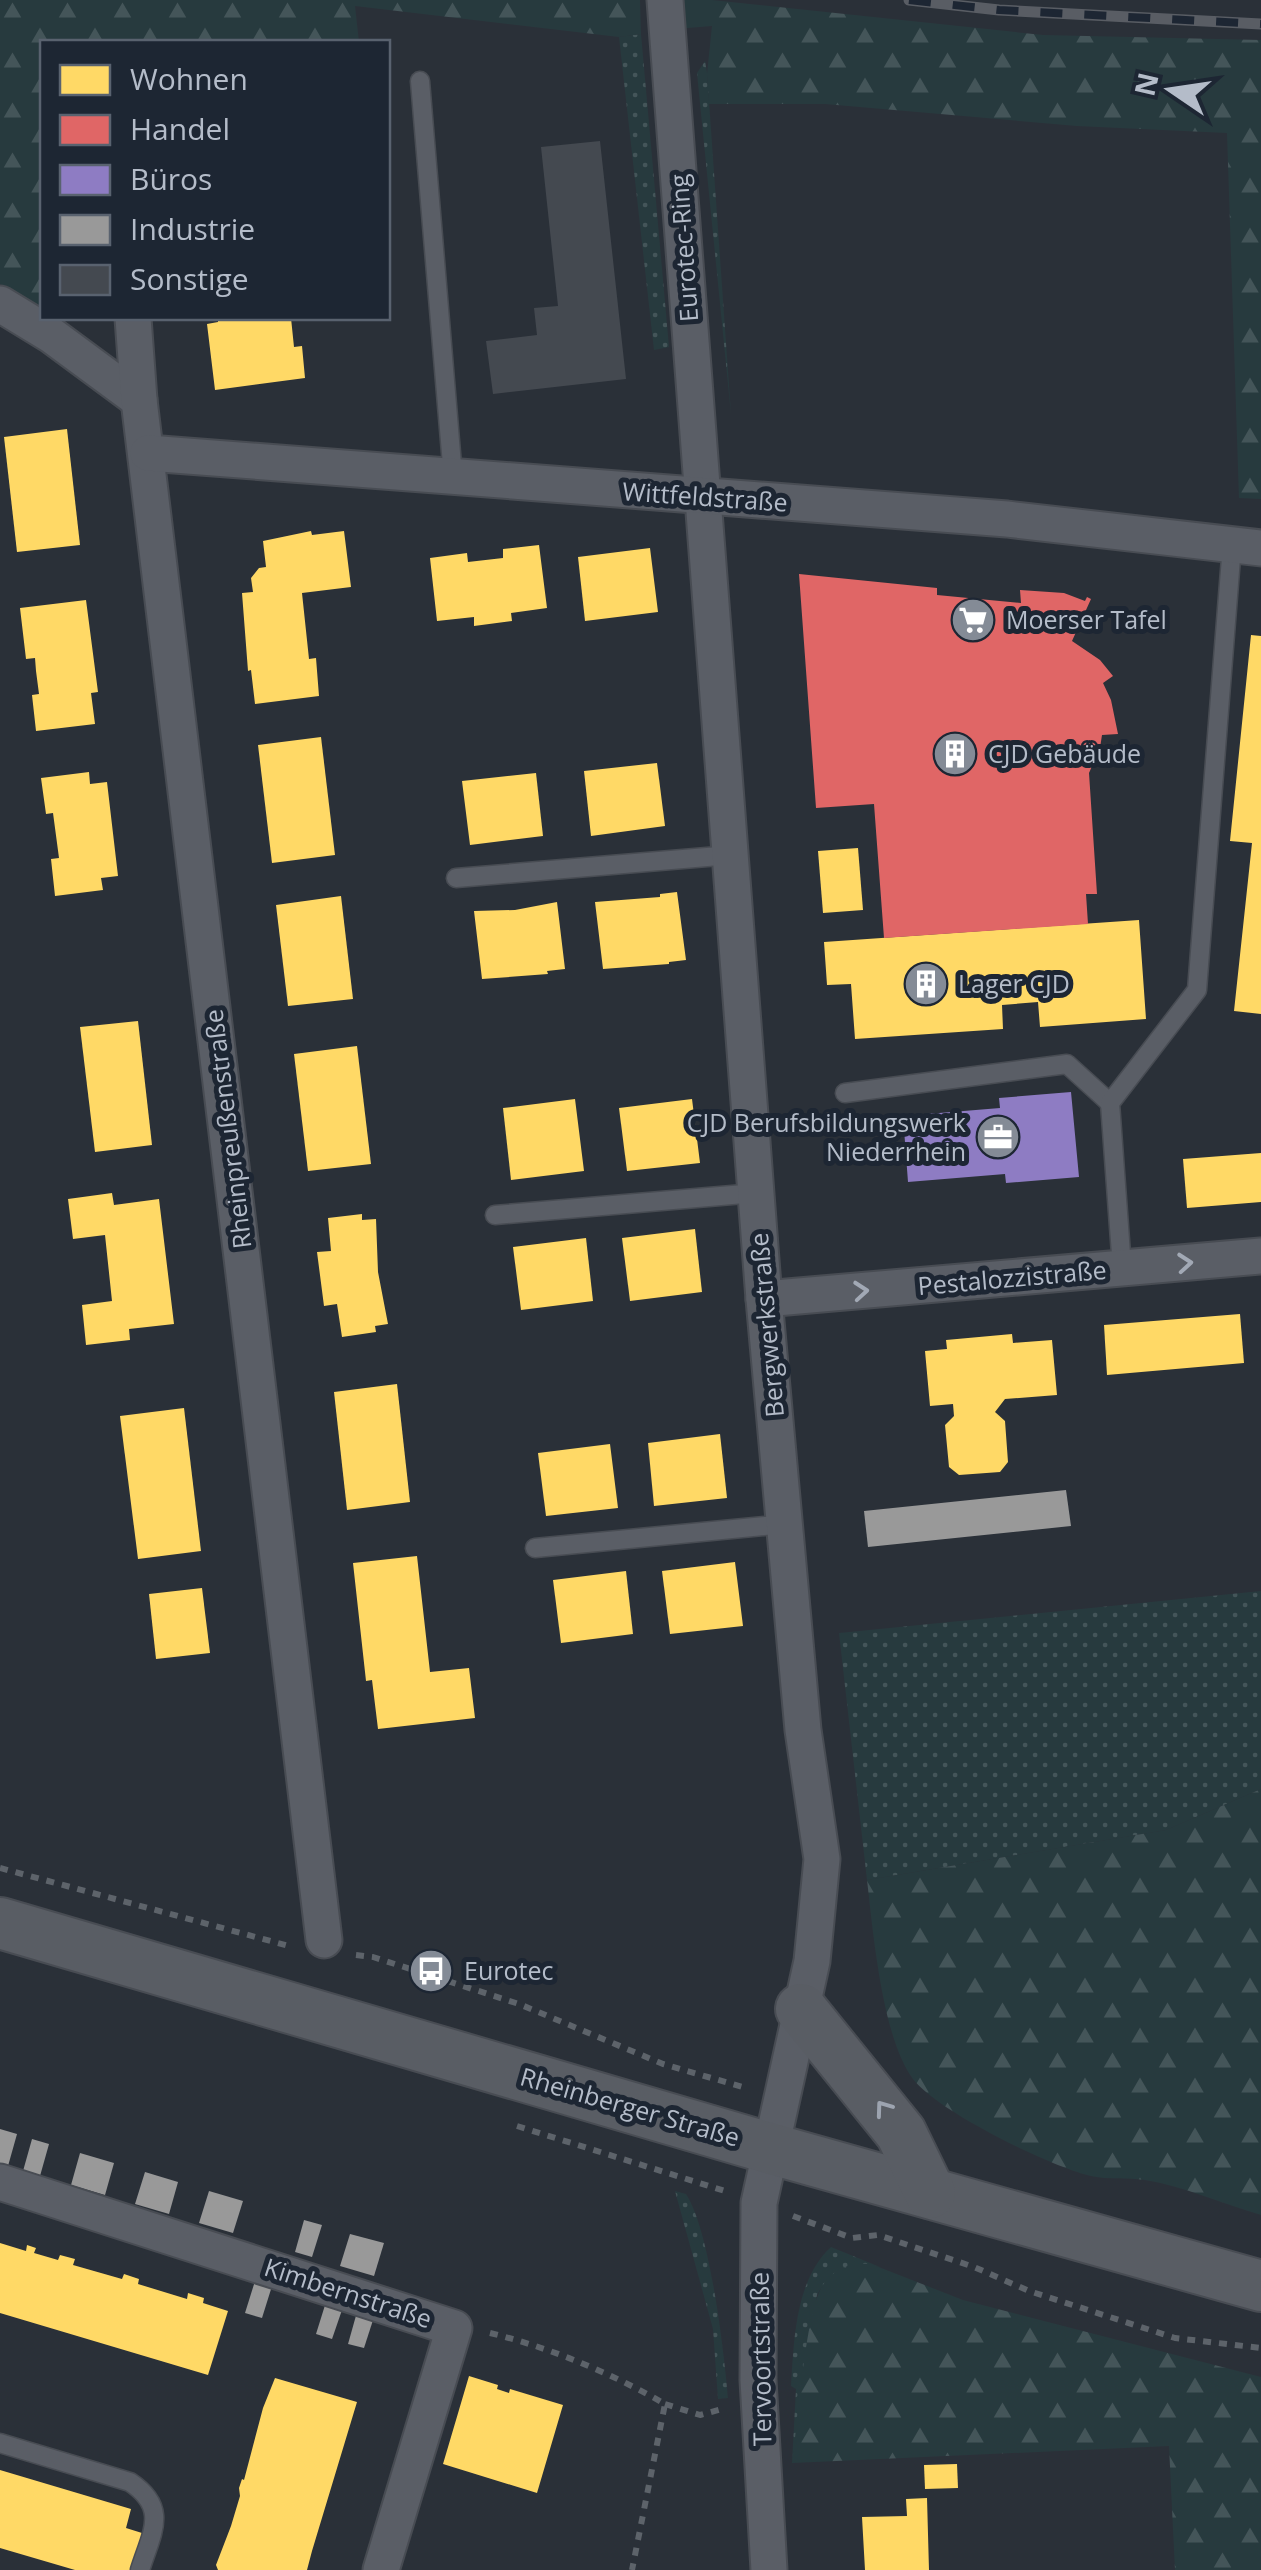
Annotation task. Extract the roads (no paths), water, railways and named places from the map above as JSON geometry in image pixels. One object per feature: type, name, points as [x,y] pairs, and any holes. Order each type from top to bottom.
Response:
[{"type":"main road","name":"Rheinberger Straße","points":[[0,1923],[772,2149],[1261,2286]]},
{"type":"main road","points":[[802,2009],[900,2133],[930,2193]]},
{"type":"street","name":"Eurotec-Ring","points":[[665,0],[703,497]]},
{"type":"street","points":[[0,304],[51,335],[139,400]]},
{"type":"street","name":"Rheinpreußenstraße","points":[[133,320],[139,400],[323,1947]]},
{"type":"street","name":"Wittfeldstraße","points":[[148,454],[1006,519],[1247,547]]},
{"type":"street","name":"Bergwerkstraße","points":[[703,497],[764,1299],[803,1730],[822,1858],[812,1961],[772,2149]]},
{"type":"street","name":"Pestalozzistraße","points":[[764,1299],[1261,1256]]},
{"type":"street","name":"Tervoortstraße","points":[[770,2570],[760,2404],[759,2202],[772,2149]]},
{"type":"street","name":"Kimbernstraße","points":[[0,2182],[454,2328],[381,2570]]},
{"type":"lane","points":[[420,81],[453,478]]},
{"type":"lane","points":[[1122,1268],[1110,1103],[1197,990],[1247,547]]},
{"type":"lane","points":[[456,878],[730,854]]},
{"type":"lane","points":[[845,1092],[1067,1064],[1110,1103]]},
{"type":"lane","points":[[494,1216],[756,1193]]},
{"type":"lane","points":[[535,1548],[785,1524]]},
{"type":"lane","points":[[0,2442],[116,2477],[146,2493],[154,2506],[155,2522],[140,2570]]},
{"type":"railway","points":[[909,0],[999,10],[1261,24]]},
{"type":"place","name":"Moerser Tafel","points":[[973,620]]},
{"type":"place","name":"CJD Gebäude","points":[[955,754]]},
{"type":"place","name":"Lager CJD","points":[[926,984]]},
{"type":"place","name":"CJD Berufsbildungswerk Niederrhein","points":[[998,1137]]},
{"type":"place","name":"Eurotec","points":[[431,1971]]}]
